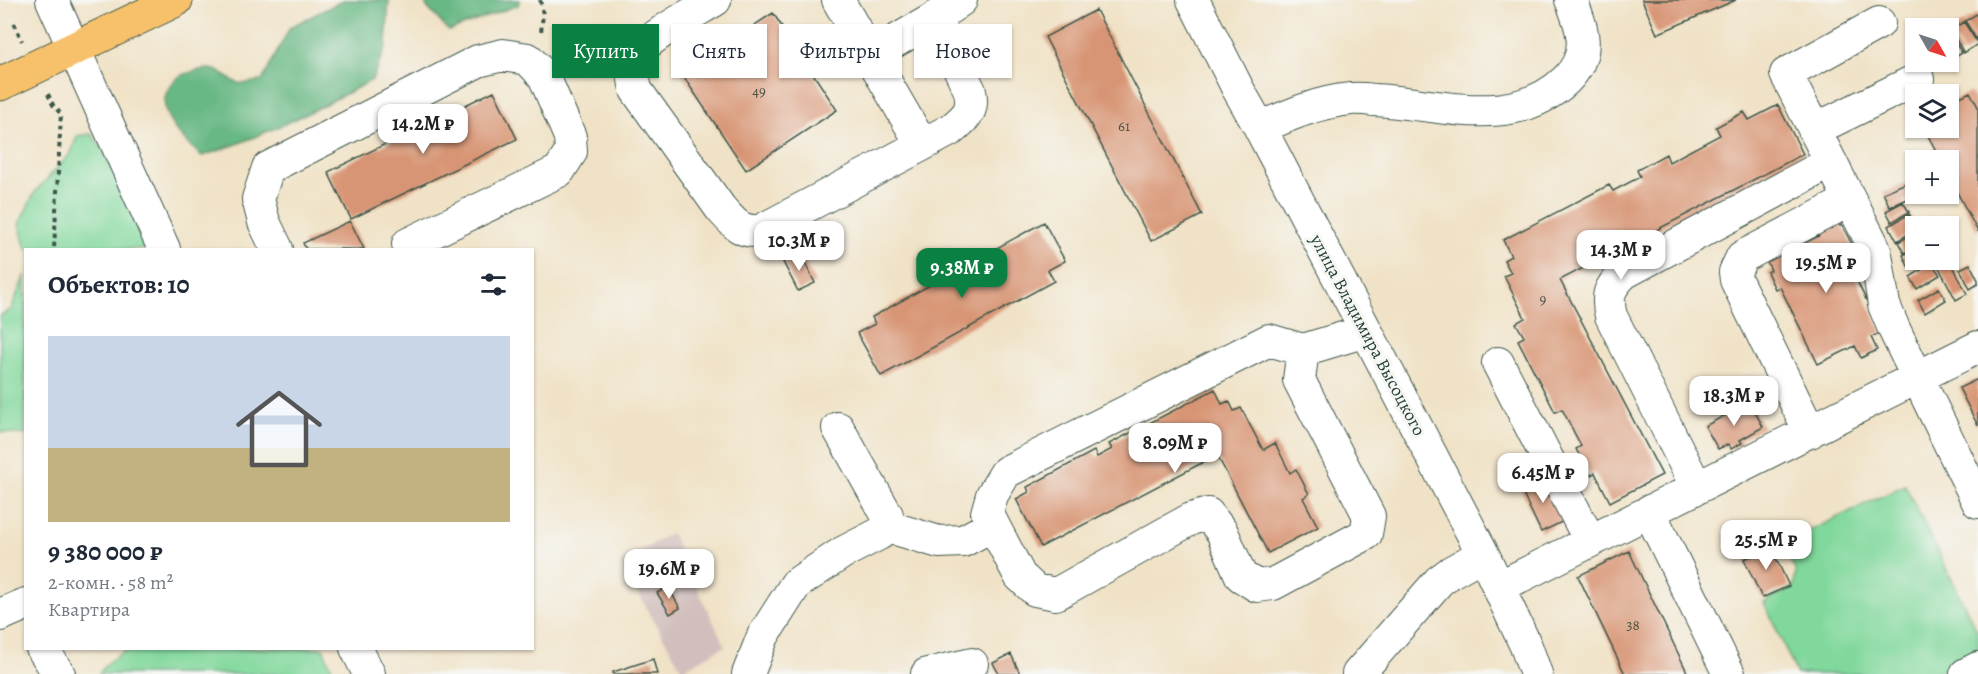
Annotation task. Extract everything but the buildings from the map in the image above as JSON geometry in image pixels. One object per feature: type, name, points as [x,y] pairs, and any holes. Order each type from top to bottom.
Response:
[{"type":"main road","points":[[0,84],[176,0]]},
{"type":"street","points":[[52,0],[164,248]]},
{"type":"street","points":[[715,0],[646,43],[634,59],[633,75],[636,90],[721,208],[733,222],[746,231],[760,231],[952,129],[967,116],[972,103],[970,91],[935,18]]},
{"type":"street","points":[[838,0],[852,24]]},
{"type":"street","points":[[902,37],[961,0]]},
{"type":"street","name":"улица Владимира Высоцкого","points":[[1192,0],[1483,554],[1536,674]]},
{"type":"street","points":[[1260,128],[1310,107],[1351,99],[1397,101],[1473,111],[1515,108],[1538,100],[1553,92],[1578,63],[1584,36],[1571,0]]},
{"type":"street","points":[[1879,23],[1786,74],[1876,254],[1884,304],[1894,329],[1978,502]]},
{"type":"street","points":[[277,248],[264,222],[258,199],[268,168],[478,62],[503,55],[528,58],[544,76],[570,137],[571,152],[559,171],[408,244],[410,248]]},
{"type":"street","points":[[883,78],[922,145]]},
{"type":"street","points":[[1814,130],[1918,79]]},
{"type":"street","points":[[1697,488],[1611,316],[1607,301],[1612,285],[1624,273],[1831,162]]},
{"type":"street","points":[[1810,432],[1736,279],[1735,272],[1742,257],[1850,200]]},
{"type":"street","points":[[1303,350],[1299,380],[1369,516],[1366,534],[1273,584],[1257,586],[1241,576],[1222,532],[1208,514],[1191,519],[1056,594],[1035,590],[1020,576],[987,513],[992,495],[1006,472],[1269,340],[1303,350],[1366,331]]},
{"type":"street","points":[[1499,588],[1978,347]]},
{"type":"street","points":[[1498,363],[1590,541]]},
{"type":"street","points":[[838,428],[887,515],[889,527]]},
{"type":"street","points":[[1649,511],[1729,674]]},
{"type":"street","points":[[889,527],[939,542],[963,541],[993,525]]},
{"type":"street","points":[[748,674],[763,636],[796,584],[889,527]]},
{"type":"street","points":[[1358,674],[1439,582],[1450,572],[1483,554]]},
{"type":"street","points":[[43,650],[58,674]]},
{"type":"street","points":[[357,650],[369,674]]},
{"type":"street","points":[[927,674],[972,664]]},
{"type":"street","points":[[1966,674],[1978,668]]},
{"type":"path","points":[[14,23],[53,105],[61,114],[54,248]]},
{"type":"shaded area","points":[[671,533],[725,646],[682,670],[621,563]]},
{"type":"green space","points":[[344,0],[389,0],[386,47],[372,80],[267,132],[202,156],[177,131],[166,111],[165,101],[168,90],[175,80],[191,72],[210,69],[239,83],[262,81],[290,27]]},
{"type":"green space","points":[[424,0],[520,0],[518,5],[449,31],[427,7]]},
{"type":"green space","points":[[91,134],[103,149],[147,248],[26,248],[19,224],[35,192],[71,153],[77,136]]},
{"type":"green space","points":[[24,277],[24,435],[0,432],[0,316],[11,310]]},
{"type":"green space","points":[[1905,485],[1978,633],[1978,654],[1935,674],[1797,674],[1764,602],[1794,587],[1796,572],[1782,544]]},
{"type":"green space","points":[[128,650],[324,650],[334,674],[99,674],[113,658]]}]
